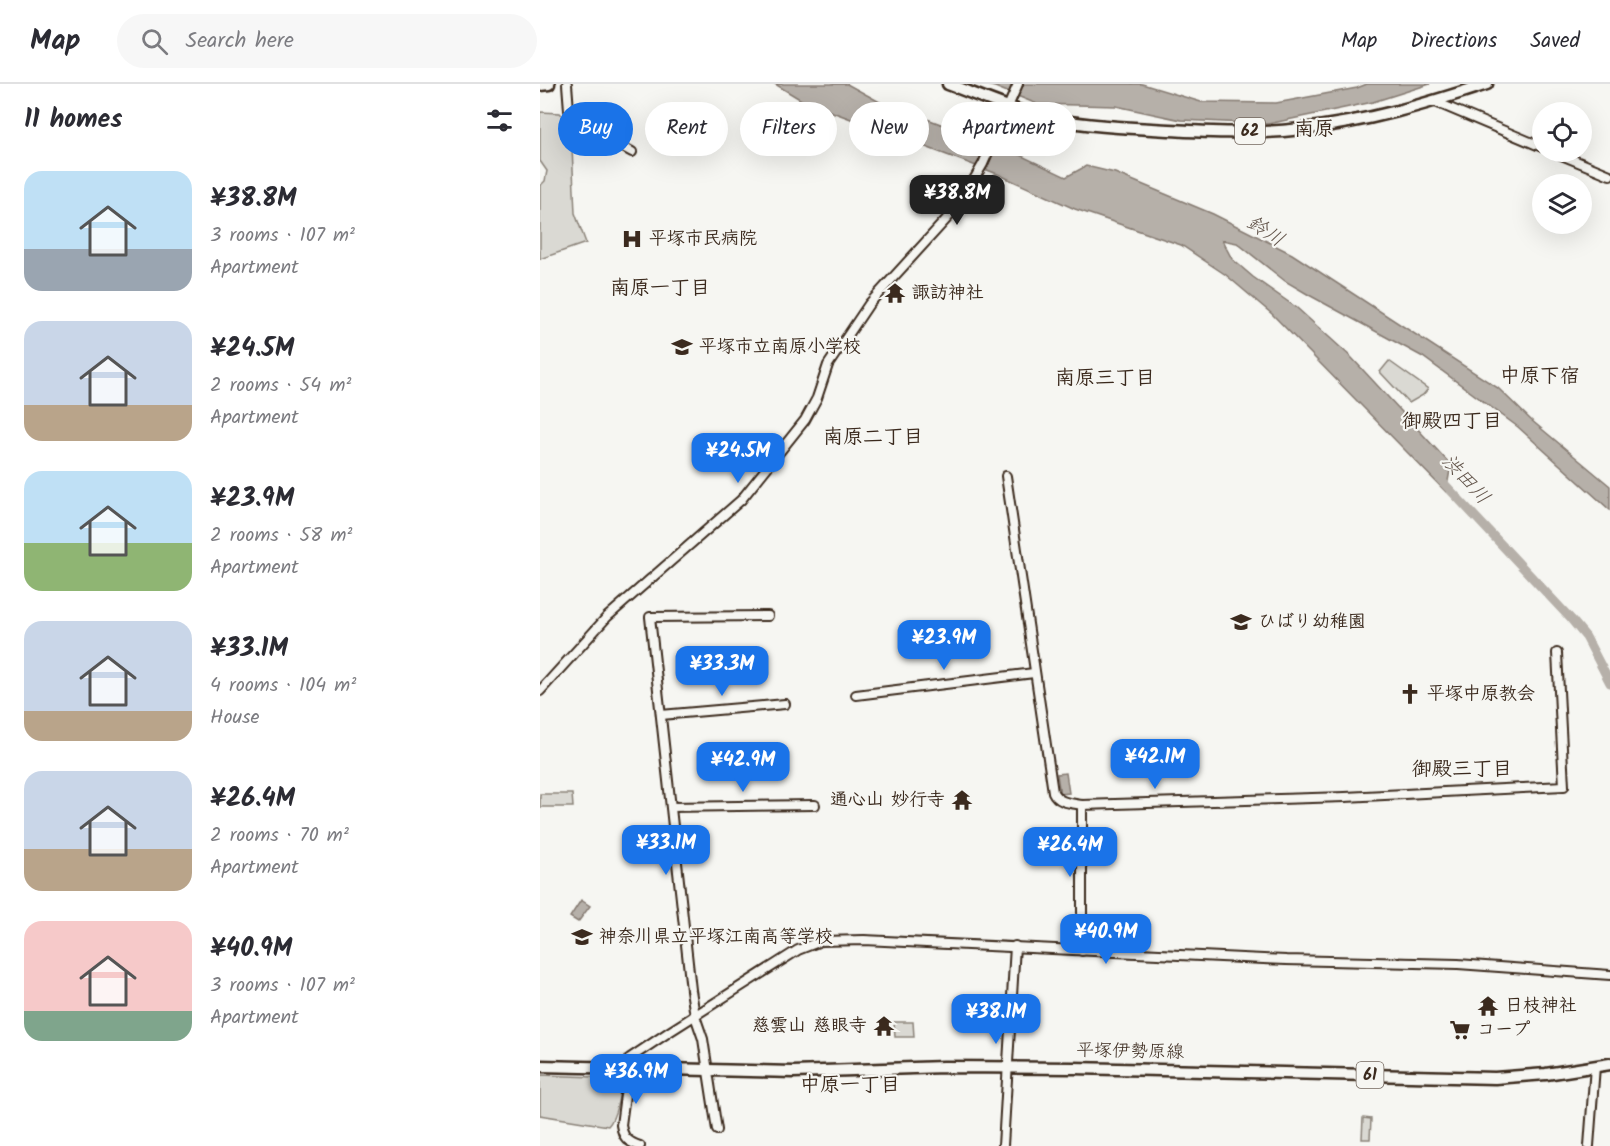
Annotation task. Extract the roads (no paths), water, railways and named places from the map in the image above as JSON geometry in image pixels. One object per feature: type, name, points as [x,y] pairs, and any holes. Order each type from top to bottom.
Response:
[{"type":"main road","points":[[540,85],[549,84]]},
{"type":"main road","name":"62","points":[[948,84],[997,102]]},
{"type":"main road","name":"62","points":[[1076,121],[1133,128],[1302,130],[1347,123],[1488,84]]},
{"type":"main road","name":"平塚伊勢原線","points":[[540,1066],[797,1072],[1008,1067],[1495,1078],[1546,1074],[1610,1064]]},
{"type":"street","points":[[567,84],[568,102]]},
{"type":"street","points":[[1010,102],[1018,84]]},
{"type":"street","points":[[1433,101],[1532,143]]},
{"type":"street","points":[[540,691],[607,617],[748,492],[810,412],[828,364],[869,304],[952,213],[977,175],[986,156]]},
{"type":"street","points":[[1578,162],[1610,175]]},
{"type":"street","points":[[1006,476],[1053,792],[1060,800],[1082,804],[1345,797],[1564,786],[1557,653]]},
{"type":"street","points":[[717,1130],[703,1039],[695,1016],[691,990],[650,617],[768,616]]},
{"type":"street","points":[[856,695],[1034,673]]},
{"type":"street","points":[[661,715],[785,704]]},
{"type":"street","points":[[671,807],[815,804]]},
{"type":"street","points":[[1082,804],[1082,951]]},
{"type":"street","points":[[640,1146],[632,1143],[623,1135],[621,1125],[630,1058],[798,950],[821,941],[1015,946],[1286,960],[1445,963],[1610,975]]},
{"type":"street","points":[[1003,1146],[1015,946]]},
{"type":"street","points":[[1589,1146],[1595,1066]]},
{"type":"waterway","name":"渋田川","points":[[1440,479],[1571,619],[1586,637],[1610,683]]},
{"type":"place","name":"平塚市民病院","points":[[632,239]]},
{"type":"place","name":"諏訪神社","points":[[895,293]]},
{"type":"place","name":"平塚市立南原小学校","points":[[682,347]]},
{"type":"place","name":"ひばり幼稚園","points":[[1241,622]]},
{"type":"place","name":"平塚中原教会","points":[[1410,694]]},
{"type":"place","name":"通心山 妙行寺","points":[[962,800]]},
{"type":"place","name":"神奈川県立平塚江南高等学校","points":[[582,937]]},
{"type":"place","name":"日枝神社","points":[[1488,1006]]},
{"type":"place","name":"慈雲山 慈眼寺","points":[[884,1026]]},
{"type":"place","name":"コープ","points":[[1460,1030]]},
{"type":"district","name":"南原","points":[[1314,130]]},
{"type":"district","name":"南原一丁目","points":[[660,289]]},
{"type":"district","name":"中原下宿","points":[[1540,377]]},
{"type":"district","name":"南原三丁目","points":[[1105,379]]},
{"type":"district","name":"御殿四丁目","points":[[1452,422]]},
{"type":"district","name":"南原二丁目","points":[[873,438]]},
{"type":"district","name":"御殿三丁目","points":[[1462,770]]},
{"type":"district","name":"中原一丁目","points":[[850,1086]]},
{"type":"water label","name":"鈴川","points":[[1265,232]]}]
